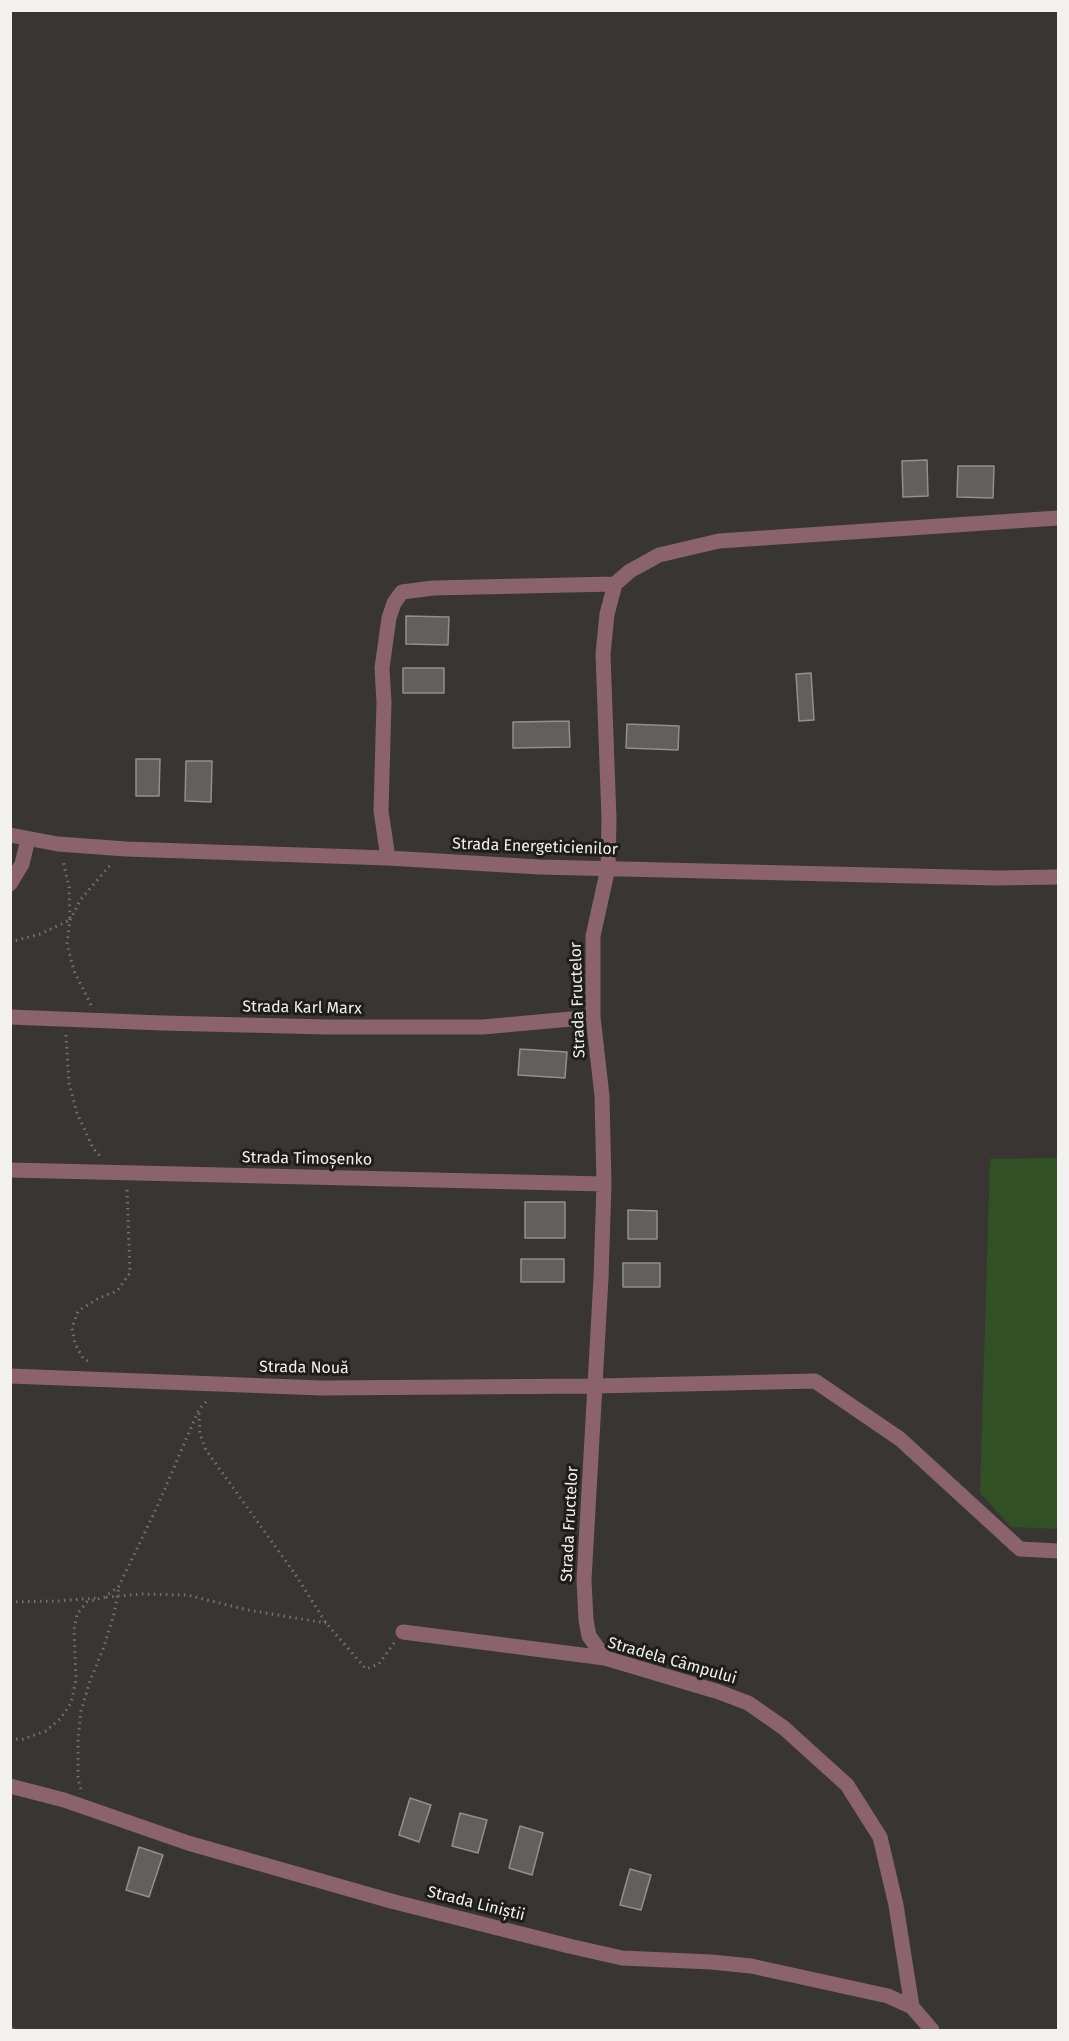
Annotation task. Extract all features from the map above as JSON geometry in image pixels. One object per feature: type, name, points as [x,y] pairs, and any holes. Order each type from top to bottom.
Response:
[{"type":"street","points":[[388,858],[381,811],[384,702],[382,668],[389,618],[394,603],[402,592],[433,588],[615,584],[630,571],[659,555],[719,541],[1059,518]]},
{"type":"street","name":"Strada Fructelor","points":[[605,1658],[590,1636],[586,1620],[584,1580],[602,1278],[604,1184],[602,1096],[593,1017],[593,936],[608,868],[609,819],[603,654],[607,614],[615,584]]},
{"type":"street","name":"Strada Energeticienilor","points":[[10,835],[58,844],[126,849],[388,858],[539,867],[997,878],[1059,877]]},
{"type":"street","points":[[10,884],[22,864],[28,839]]},
{"type":"street","name":"Strada Karl Marx","points":[[10,1017],[327,1027],[483,1027],[593,1017]]},
{"type":"street","name":"Strada Timoșenko","points":[[10,1170],[604,1184]]},
{"type":"street","name":"Strada Nouă","points":[[10,1376],[321,1388],[596,1386]]},
{"type":"street","points":[[596,1386],[815,1381],[900,1439],[1020,1549],[1059,1551]]},
{"type":"street","name":"Stradela Câmpului","points":[[403,1632],[605,1658],[748,1703],[784,1728],[847,1785],[880,1837],[896,1905],[912,2007]]},
{"type":"street","name":"Strada Liniștii","points":[[10,1786],[86,1808],[188,1844],[391,1901],[569,1946],[622,1958],[751,1966],[888,1996],[912,2007],[932,2031]]},
{"type":"path","points":[[58,844],[66,870],[70,920],[67,944],[74,971],[90,1005],[111,1021]]},
{"type":"path","points":[[10,942],[40,934],[70,920],[81,899],[126,849]]},
{"type":"path","points":[[65,1019],[69,1083],[77,1113],[93,1148],[126,1188],[130,1273],[117,1290],[78,1311],[72,1328],[75,1344],[83,1358],[91,1363]]},
{"type":"path","points":[[86,1808],[78,1779],[81,1711],[114,1614],[119,1586],[157,1507],[199,1409],[224,1384]]},
{"type":"path","points":[[199,1409],[200,1434],[206,1450],[295,1574],[326,1623],[366,1669],[379,1664],[403,1632]]},
{"type":"path","points":[[10,1739],[23,1739],[46,1731],[72,1704],[76,1680],[74,1630],[77,1614],[87,1602],[105,1597],[119,1586]]},
{"type":"path","points":[[10,1602],[58,1602],[142,1594],[187,1595],[248,1610],[326,1623]]},
{"type":"green space","points":[[1058,1158],[1058,1529],[1011,1527],[980,1493],[990,1159]]},
{"type":"building","points":[[927,460],[928,496],[903,497],[902,461]]},
{"type":"building","points":[[958,466],[994,466],[993,498],[957,497]]},
{"type":"building","points":[[406,616],[449,617],[448,645],[406,644]]},
{"type":"building","points":[[403,668],[444,668],[444,693],[403,693]]},
{"type":"building","points":[[811,673],[814,720],[799,721],[796,674]]},
{"type":"building","points":[[569,721],[570,747],[513,748],[513,722]]},
{"type":"building","points":[[627,724],[679,726],[678,750],[626,748]]},
{"type":"building","points":[[136,759],[160,759],[159,796],[136,796]]},
{"type":"building","points":[[186,761],[212,761],[211,802],[185,801]]},
{"type":"building","points":[[520,1049],[567,1052],[565,1078],[518,1075]]},
{"type":"building","points":[[525,1202],[565,1202],[565,1238],[525,1238]]},
{"type":"building","points":[[628,1210],[657,1211],[657,1239],[628,1239]]},
{"type":"building","points":[[521,1259],[564,1259],[564,1282],[521,1282]]},
{"type":"building","points":[[623,1263],[660,1263],[660,1287],[623,1287]]},
{"type":"building","points":[[410,1798],[431,1805],[419,1842],[399,1835]]},
{"type":"building","points":[[460,1813],[487,1820],[478,1853],[452,1846]]},
{"type":"building","points":[[520,1826],[543,1833],[532,1875],[509,1868]]},
{"type":"building","points":[[139,1847],[163,1855],[149,1897],[126,1890]]},
{"type":"building","points":[[630,1869],[651,1875],[641,1910],[620,1905]]}]
